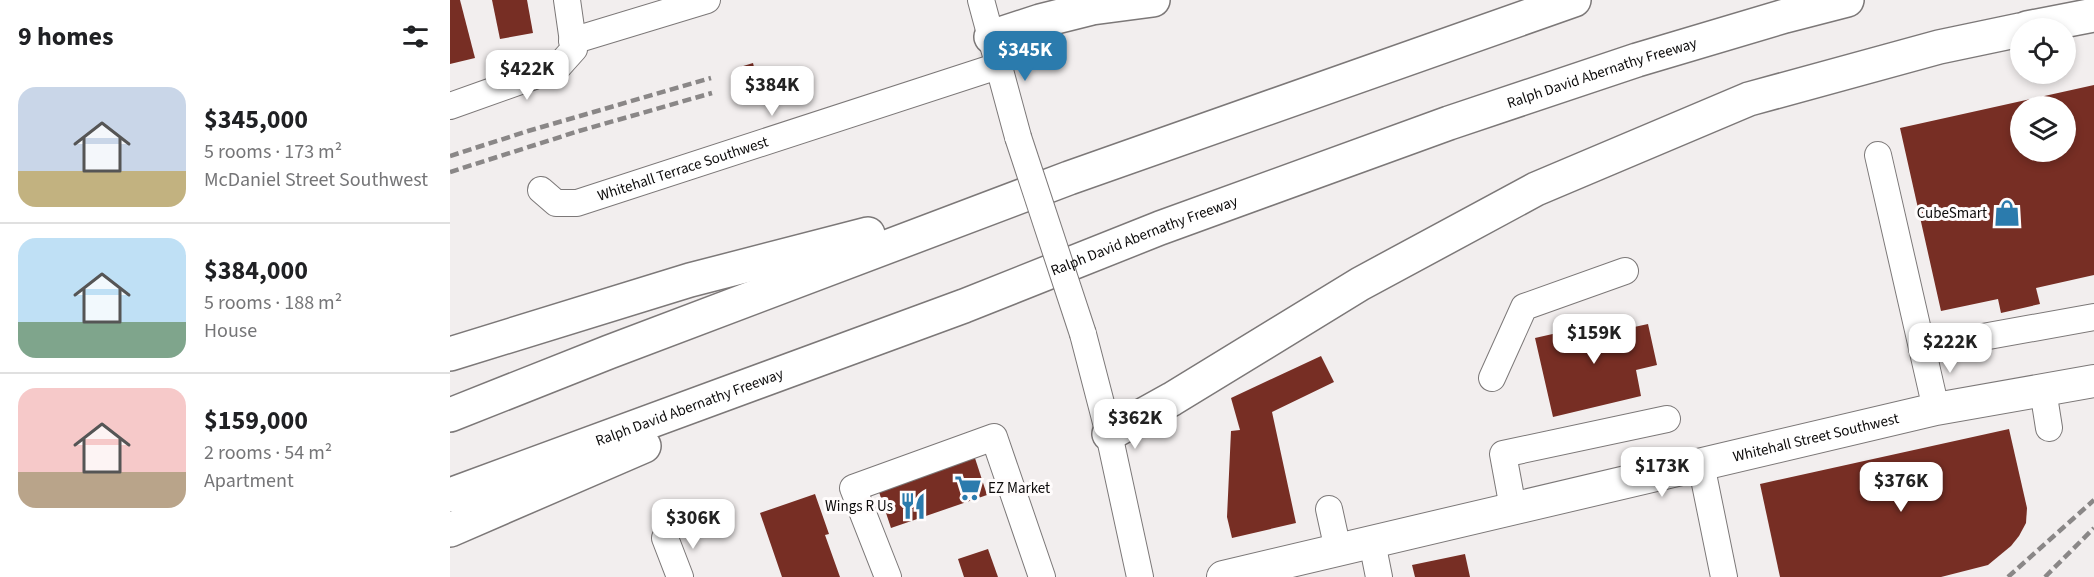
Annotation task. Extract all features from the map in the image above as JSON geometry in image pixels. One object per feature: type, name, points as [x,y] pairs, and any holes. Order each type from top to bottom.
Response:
[{"type":"highway","points":[[1137,0],[1151,0]]},
{"type":"highway","points":[[994,52],[1040,21],[1092,8],[1151,0]]},
{"type":"highway","points":[[450,414],[1069,178],[1575,0]]},
{"type":"highway","name":"Ralph David Abernathy Freeway","points":[[450,495],[964,306],[1160,228],[1449,123],[1637,60],[1847,0]]},
{"type":"highway","points":[[2076,18],[2094,15]]},
{"type":"highway","points":[[1109,434],[1172,399],[1360,284],[1536,189],[1749,99],[1940,47],[2010,32]]},
{"type":"highway","points":[[450,354],[690,280],[825,246],[1069,178]]},
{"type":"highway","points":[[450,530],[964,306]]},
{"type":"main road","name":"Whitehall Street Southwest","points":[[1223,577],[1297,568],[1338,550],[1935,409],[2094,381]]},
{"type":"street","points":[[567,0],[573,45]]},
{"type":"street","points":[[450,106],[557,68],[573,45],[655,8],[707,0]]},
{"type":"street","points":[[981,0],[1018,137],[1083,334],[1109,434],[1140,577]]},
{"type":"street","name":"Whitehall Terrace Southwest","points":[[541,190],[556,203],[577,203],[994,52]]},
{"type":"street","points":[[1878,155],[1935,409]]},
{"type":"street","points":[[1492,378],[1524,307],[1625,271]]},
{"type":"street","points":[[1922,348],[2094,317]]},
{"type":"street","points":[[2043,390],[2049,428]]},
{"type":"street","points":[[1513,508],[1503,454],[1667,419]]},
{"type":"street","points":[[888,577],[853,488],[994,437],[1042,577]]},
{"type":"street","points":[[1701,464],[1724,577]]},
{"type":"street","points":[[1329,509],[1338,550]]},
{"type":"street","points":[[665,538],[680,577]]},
{"type":"street","points":[[1372,542],[1379,577]]},
{"type":"building","points":[[450,0],[460,0],[475,58],[450,64]]},
{"type":"building","points":[[492,0],[527,0],[533,33],[500,39]]},
{"type":"building","points":[[753,63],[756,75],[743,78],[740,67]]},
{"type":"building","name":"CubeSmart","points":[[2094,85],[2094,275],[2036,288],[2040,304],[2001,313],[1998,299],[1941,311],[1900,128],[2010,104],[2010,162],[2076,162],[2076,96],[2044,96]]},
{"type":"building","points":[[1623,318],[1625,329],[1648,324],[1657,365],[1636,370],[1641,396],[1553,417],[1535,338]]},
{"type":"building","points":[[1321,356],[1334,382],[1272,412],[1296,523],[1232,538],[1227,517],[1231,431],[1240,430],[1231,398]]},
{"type":"building","points":[[2009,429],[2027,508],[2026,523],[2011,546],[1988,565],[1941,577],[1780,577],[1760,484]]},
{"type":"building","points":[[973,452],[987,495],[891,528],[879,492]]},
{"type":"building","points":[[815,494],[829,534],[825,535],[840,577],[782,577],[760,513]]},
{"type":"building","points":[[988,549],[998,577],[964,577],[958,559]]},
{"type":"building","points":[[1465,554],[1470,577],[1415,577],[1412,565]]},
{"type":"railway","points":[[450,156],[711,78]]},
{"type":"railway","points":[[450,172],[579,131],[712,93]]},
{"type":"railway","points":[[2008,577],[2094,500]]},
{"type":"railway","points":[[2045,577],[2094,528]]},
{"type":"place","name":"CubeSmart","points":[[2007,213]]},
{"type":"place","name":"EZ Market","points":[[968,488]]},
{"type":"place","name":"Wings R Us","points":[[913,506]]}]
